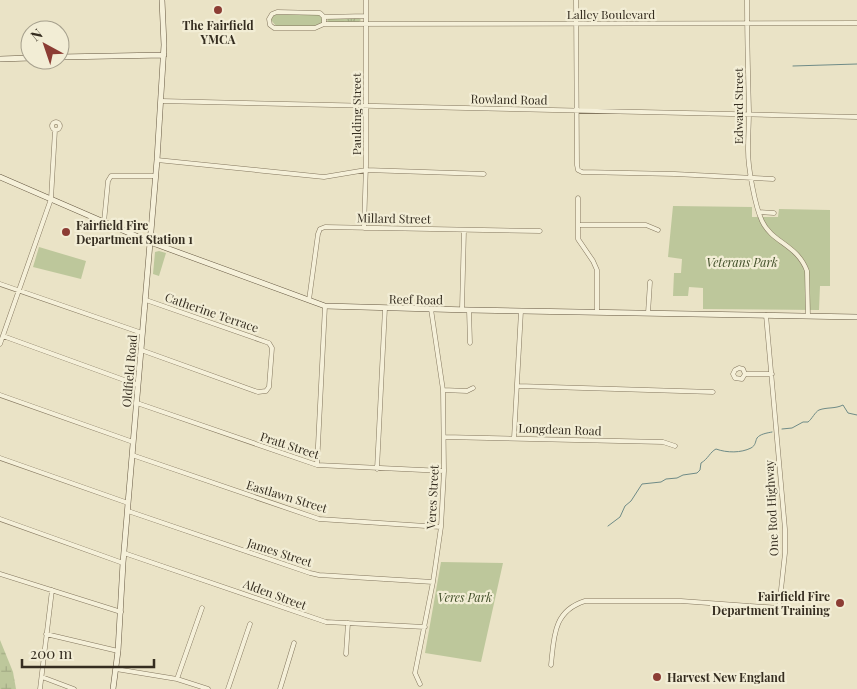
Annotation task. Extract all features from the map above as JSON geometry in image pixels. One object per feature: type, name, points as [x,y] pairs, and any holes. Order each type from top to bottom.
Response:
[{"type":"street","name":"Oldfield Road","points":[[113,689],[118,651],[123,563],[161,101],[164,54],[162,0]]},
{"type":"street","name":"Paulding Street","points":[[364,228],[366,0]]},
{"type":"street","points":[[576,0],[576,165],[578,170],[582,172],[772,179]]},
{"type":"street","name":"Edward Street","points":[[747,0],[748,151],[758,212]]},
{"type":"street","name":"Lalley Boulevard","points":[[324,17],[317,12],[277,12],[272,14],[269,19],[270,25],[276,28],[315,28],[324,24],[857,23]]},
{"type":"street","points":[[324,24],[324,17],[366,16]]},
{"type":"street","points":[[70,57],[164,54]]},
{"type":"street","points":[[0,58],[20,58]]},
{"type":"street","name":"Rowland Road","points":[[161,101],[857,117]]},
{"type":"street","points":[[0,344],[50,199],[55,130]]},
{"type":"street","points":[[156,160],[324,177],[366,170],[484,174]]},
{"type":"street","points":[[104,222],[108,181],[111,176],[155,176]]},
{"type":"street","name":"Reef Road","points":[[0,177],[150,242],[326,306],[857,317]]},
{"type":"street","points":[[578,198],[578,239],[597,270],[597,312]]},
{"type":"street","points":[[758,212],[774,213]]},
{"type":"street","points":[[758,212],[766,228],[793,249],[805,265],[807,272],[808,316]]},
{"type":"street","points":[[578,225],[646,225],[658,230]]},
{"type":"street","name":"Millard Street","points":[[309,300],[318,234],[320,229],[328,226],[540,231]]},
{"type":"street","points":[[462,310],[464,230]]},
{"type":"street","points":[[648,313],[650,282]]},
{"type":"street","points":[[0,284],[142,333]]},
{"type":"street","name":"Catherine Terrace","points":[[141,350],[258,392],[264,392],[269,387],[272,348],[269,343],[146,300]]},
{"type":"street","points":[[317,465],[326,306]]},
{"type":"street","points":[[377,469],[385,308]]},
{"type":"street","name":"Veres Street","points":[[420,684],[415,673],[425,627],[441,527],[444,471],[444,390],[431,309]]},
{"type":"street","points":[[469,310],[470,343]]},
{"type":"street","points":[[514,438],[521,311]]},
{"type":"street","name":"One Rod Highway","points":[[551,665],[554,632],[559,620],[573,606],[585,601],[681,601],[779,608],[785,553],[785,529],[766,315]]},
{"type":"street","points":[[3,336],[138,385]]},
{"type":"street","points":[[745,374],[772,374]]},
{"type":"street","points":[[518,386],[713,392]]},
{"type":"street","points":[[444,390],[468,391],[473,388]]},
{"type":"street","points":[[0,395],[134,442]]},
{"type":"street","name":"Pratt Street","points":[[137,403],[317,465],[444,471]]},
{"type":"street","name":"Longdean Road","points":[[444,437],[662,442],[675,446]]},
{"type":"street","name":"Eastlawn Street","points":[[132,454],[319,519],[441,527]]},
{"type":"street","points":[[0,458],[128,503]]},
{"type":"street","name":"James Street","points":[[128,511],[319,575],[433,582]]},
{"type":"street","points":[[0,519],[123,563]]},
{"type":"street","name":"Alden Street","points":[[124,553],[326,622],[425,627]]},
{"type":"street","points":[[0,574],[121,612]]},
{"type":"street","points":[[40,689],[52,590]]},
{"type":"street","points":[[177,679],[202,608]]},
{"type":"street","points":[[346,654],[348,623]]},
{"type":"street","points":[[228,689],[250,624]]},
{"type":"street","points":[[46,634],[118,651]]},
{"type":"street","points":[[280,689],[294,643]]},
{"type":"street","points":[[116,669],[177,679],[208,689]]},
{"type":"street","points":[[42,677],[74,689]]},
{"type":"green space","points":[[276,14],[316,14],[320,15],[322,20],[321,24],[317,26],[276,26],[271,20]]},
{"type":"green space","points":[[329,18],[359,18],[361,20],[359,22],[329,22],[327,21]]},
{"type":"green space","name":"Veterans Park","points":[[673,206],[752,207],[752,217],[778,217],[779,209],[830,210],[830,286],[820,286],[819,310],[703,309],[703,288],[689,287],[688,296],[673,296],[674,273],[681,273],[682,259],[668,257]]},
{"type":"green space","points":[[39,247],[86,261],[81,279],[33,267]]},
{"type":"green space","points":[[155,252],[166,253],[159,276],[153,274]]},
{"type":"green space","name":"Veres Park","points":[[441,562],[503,563],[481,662],[425,653]]},
{"type":"green space","points":[[0,640],[13,672],[16,689],[0,689]]},
{"type":"waterway","points":[[793,66],[857,64]]},
{"type":"waterway","points":[[782,429],[792,428],[803,422],[808,422],[819,410],[843,405],[848,413],[857,415]]},
{"type":"waterway","points":[[608,526],[620,517],[625,506],[631,501],[642,484],[661,482],[666,479],[697,473],[700,470],[701,463],[716,449],[734,452],[747,450],[754,446],[758,437],[772,432]]},
{"type":"place","name":"The Fairfield YMCA","points":[[218,10]]},
{"type":"place","name":"Fairfield Fire Department Station 1","points":[[66,232]]},
{"type":"place","name":"Fairfield Fire Department Training","points":[[840,603]]},
{"type":"place","name":"Harvest New England","points":[[657,677]]}]
